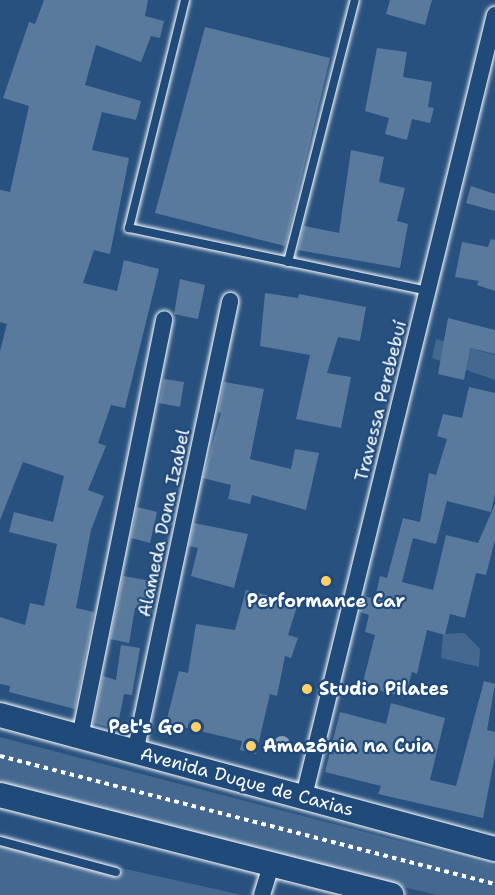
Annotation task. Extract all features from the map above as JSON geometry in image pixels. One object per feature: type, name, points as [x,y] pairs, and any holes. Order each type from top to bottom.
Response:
[{"type":"main road","name":"Avenida Duque de Caxias","points":[[0,715],[495,849]]},
{"type":"main road","points":[[0,795],[271,866],[392,895]]},
{"type":"street","name":"Travessa Perebebuí","points":[[304,796],[495,15]]},
{"type":"street","name":"Alameda Dona Izabel","points":[[135,753],[230,301]]},
{"type":"street","points":[[80,737],[164,319]]},
{"type":"street","points":[[262,895],[271,866]]},
{"type":"lane","points":[[185,0],[129,228],[428,291]]},
{"type":"lane","points":[[288,262],[355,0]]},
{"type":"lane","points":[[0,841],[116,872]]},
{"type":"path","points":[[0,756],[495,884]]},
{"type":"shaded area","points":[[436,339],[495,355],[495,380],[432,358]]},
{"type":"shaded area","points":[[464,633],[480,649],[479,667],[441,658],[443,634]]},
{"type":"shaded area","points":[[0,737],[495,866],[495,895],[437,895],[220,844],[0,785]]},
{"type":"shaded area","points":[[0,841],[242,895],[0,895]]},
{"type":"building","points":[[44,0],[148,0],[145,16],[164,21],[160,38],[151,36],[141,62],[96,45],[85,85],[141,101],[136,120],[102,112],[92,150],[129,158],[110,254],[94,250],[83,283],[117,291],[124,260],[159,269],[125,408],[111,405],[98,443],[106,446],[88,490],[104,496],[91,530],[76,608],[94,612],[75,709],[9,692],[10,686],[0,684],[0,617],[25,625],[30,603],[44,606],[57,544],[9,532],[14,512],[53,522],[64,476],[23,462],[0,520],[0,351],[7,324],[0,322],[0,190],[10,192],[29,106],[3,98],[29,22],[35,24]]},
{"type":"building","points":[[390,0],[432,0],[425,25],[386,14]]},
{"type":"building","points":[[205,27],[330,58],[285,246],[155,213]]},
{"type":"building","points":[[377,48],[407,52],[403,77],[432,82],[428,107],[434,108],[430,123],[412,119],[407,140],[385,134],[389,118],[365,111]]},
{"type":"building","points":[[351,150],[384,157],[379,182],[405,188],[397,221],[408,224],[400,268],[298,250],[304,226],[339,233]]},
{"type":"building","points":[[471,186],[495,194],[495,211],[466,203]]},
{"type":"building","points":[[491,239],[495,240],[495,291],[477,285],[479,281],[455,277],[462,242],[488,247]]},
{"type":"building","points":[[180,279],[205,285],[198,319],[174,314]]},
{"type":"building","points":[[265,293],[298,298],[299,294],[366,307],[360,341],[338,337],[327,373],[351,377],[341,428],[296,419],[310,355],[260,346]]},
{"type":"building","points":[[448,318],[495,330],[495,354],[470,348],[464,380],[438,374]]},
{"type":"building","points":[[164,379],[184,382],[180,407],[159,403]]},
{"type":"building","points":[[224,382],[264,389],[250,459],[291,469],[295,449],[319,453],[306,510],[252,495],[250,504],[228,499],[231,485],[203,478],[221,413],[218,412]]},
{"type":"building","points":[[469,387],[495,393],[495,494],[491,512],[447,501],[436,544],[413,538],[402,582],[433,590],[446,535],[478,543],[495,504],[495,540],[486,575],[476,573],[465,618],[450,614],[445,635],[427,630],[417,674],[412,672],[405,697],[362,686],[375,635],[365,632],[369,615],[360,612],[364,596],[375,599],[380,576],[387,578],[403,518],[420,522],[429,473],[436,475],[447,439],[437,436],[443,414],[462,418]]},
{"type":"building","points":[[137,507],[157,512],[150,543],[131,538]]},
{"type":"building","points":[[194,523],[248,534],[234,588],[191,576],[198,548],[189,546]]},
{"type":"building","points":[[123,576],[157,582],[151,611],[135,608],[129,643],[110,639]]},
{"type":"building","points":[[246,590],[298,603],[288,635],[298,638],[291,658],[285,656],[277,696],[270,694],[256,754],[240,750],[242,741],[166,723],[179,671],[188,673],[196,624],[235,630]]},
{"type":"building","points":[[121,645],[140,648],[132,695],[124,694],[117,729],[93,723],[103,676],[116,680]]},
{"type":"building","points":[[484,681],[495,684],[487,730],[495,732],[495,755],[483,818],[378,794],[381,786],[325,772],[340,712],[386,724],[391,703],[445,718],[430,780],[456,786]]},
{"type":"place","name":"Performance Car","points":[[326,581]]},
{"type":"place","name":"Studio Pilates","points":[[307,689]]},
{"type":"place","name":"Pet's Go","points":[[196,727]]},
{"type":"place","name":"Amazônia na Cuia","points":[[251,746]]}]
